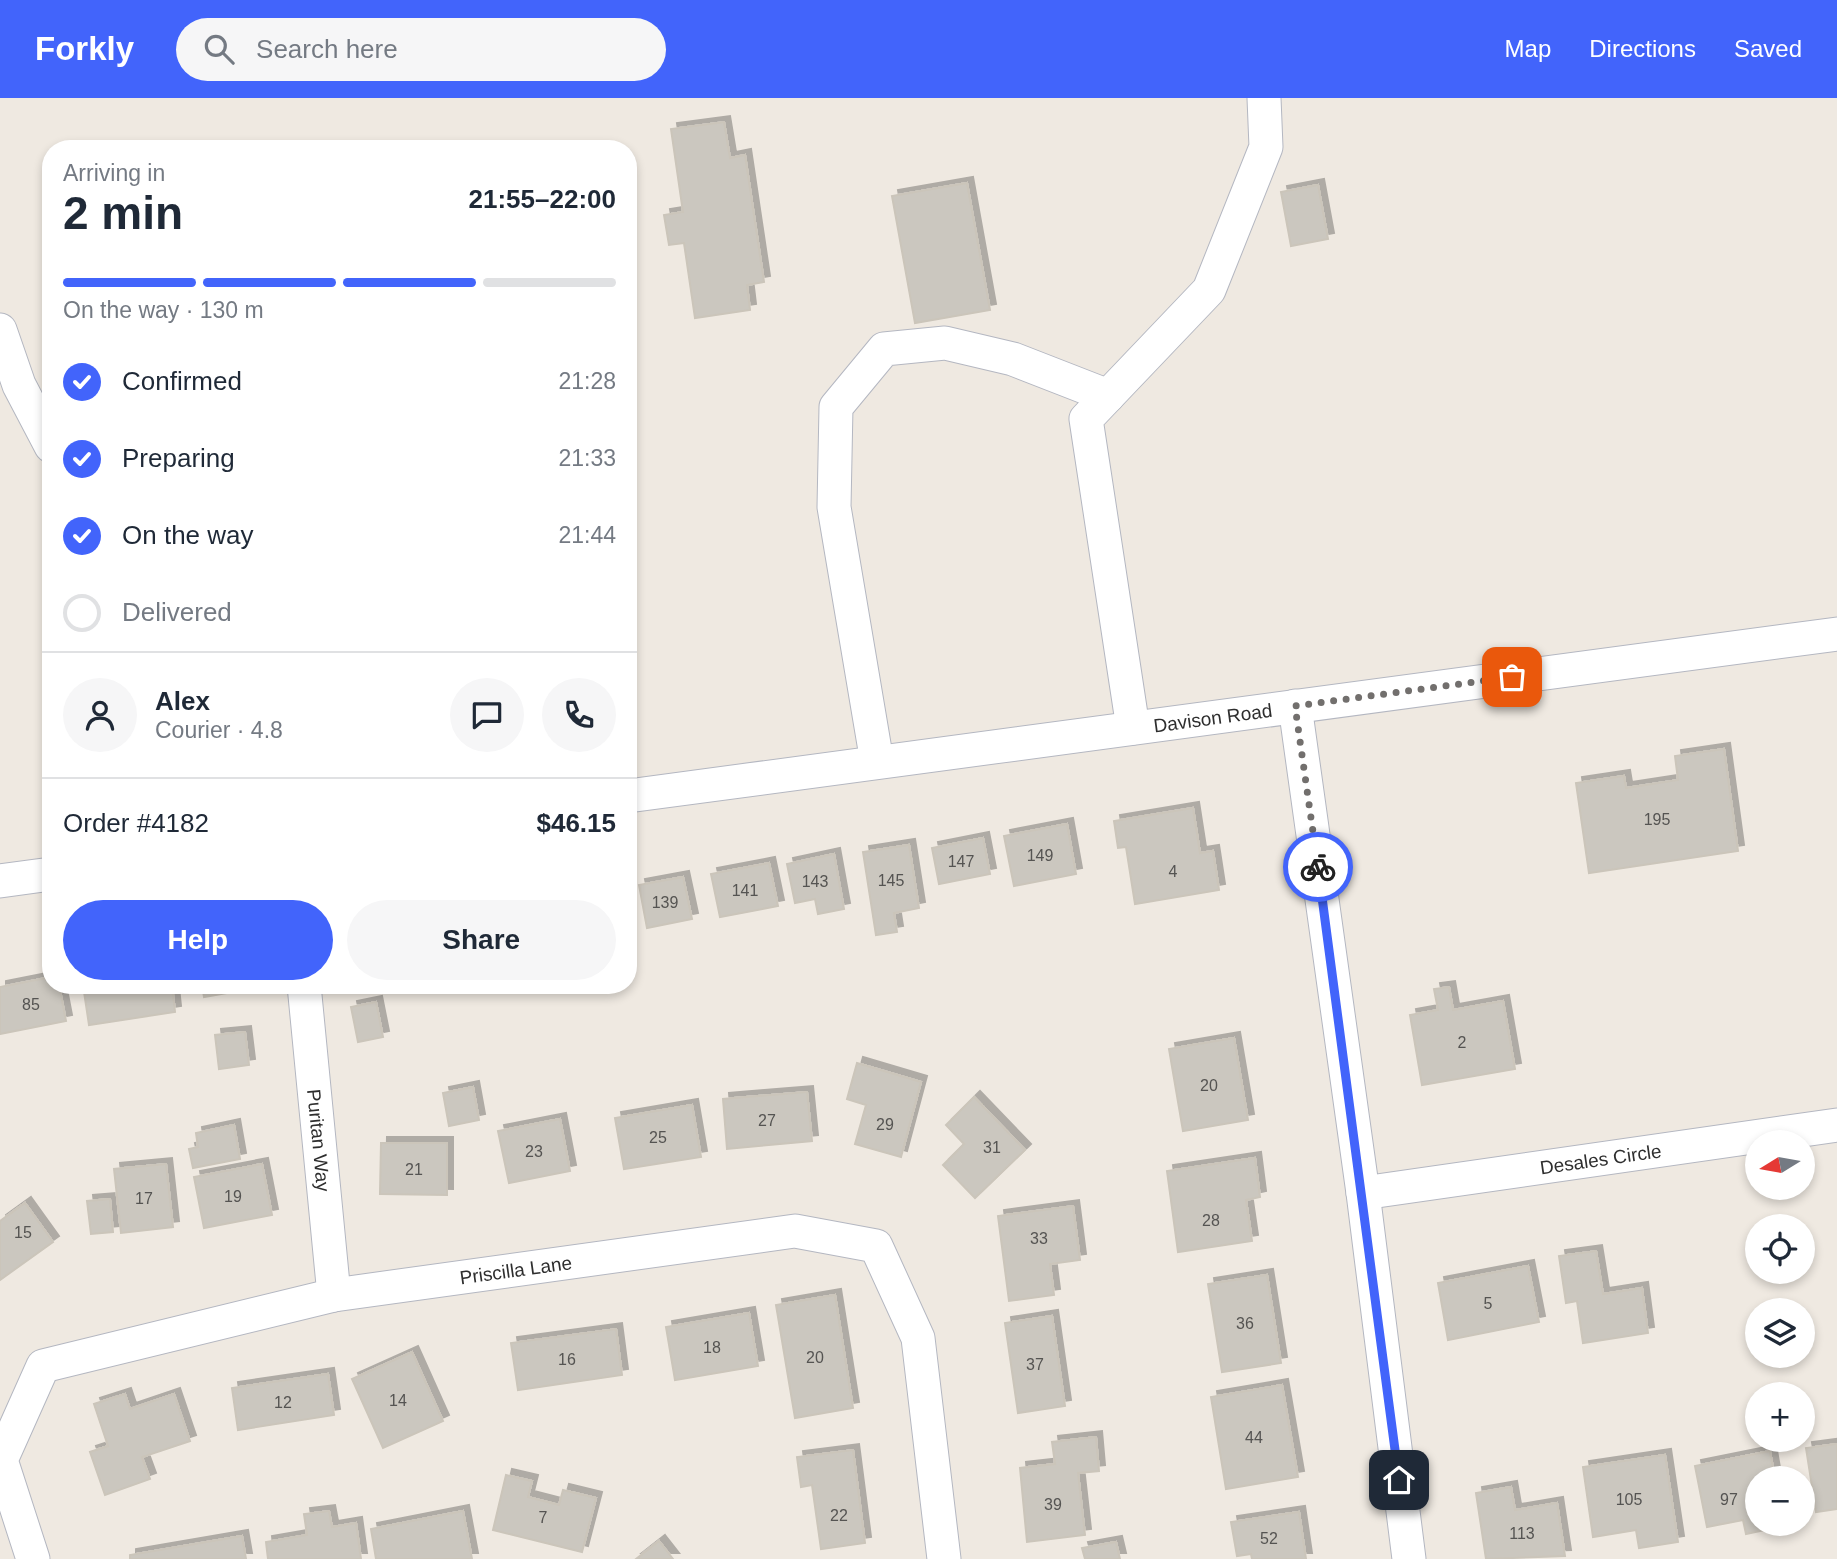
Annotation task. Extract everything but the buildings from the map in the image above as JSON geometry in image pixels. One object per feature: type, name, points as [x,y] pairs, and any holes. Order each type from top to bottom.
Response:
[{"type":"street","points":[[1133,728],[1086,419],[1209,290],[1266,147],[1264,98]]},
{"type":"street","points":[[0,330],[19,385],[42,429]]},
{"type":"street","points":[[877,762],[834,507],[836,408],[884,349],[945,343],[1013,359],[1108,396]]},
{"type":"street","name":"Davison Road","points":[[637,795],[1837,634]]},
{"type":"street","points":[[1295,706],[1363,1193],[1409,1559]]},
{"type":"street","points":[[0,881],[42,875]]},
{"type":"street","name":"Puritan Way","points":[[305,994],[334,1295]]},
{"type":"street","name":"Desales Circle","points":[[1363,1193],[1837,1125]]},
{"type":"street","name":"Priscilla Lane","points":[[33,1559],[1,1460],[43,1366],[334,1295],[795,1231],[876,1246],[918,1338],[944,1559]]},
{"type":"way so far","points":[[1318,867],[1295,706],[1512,677]]},
{"type":"route","points":[[1318,867],[1399,1480]]}]
